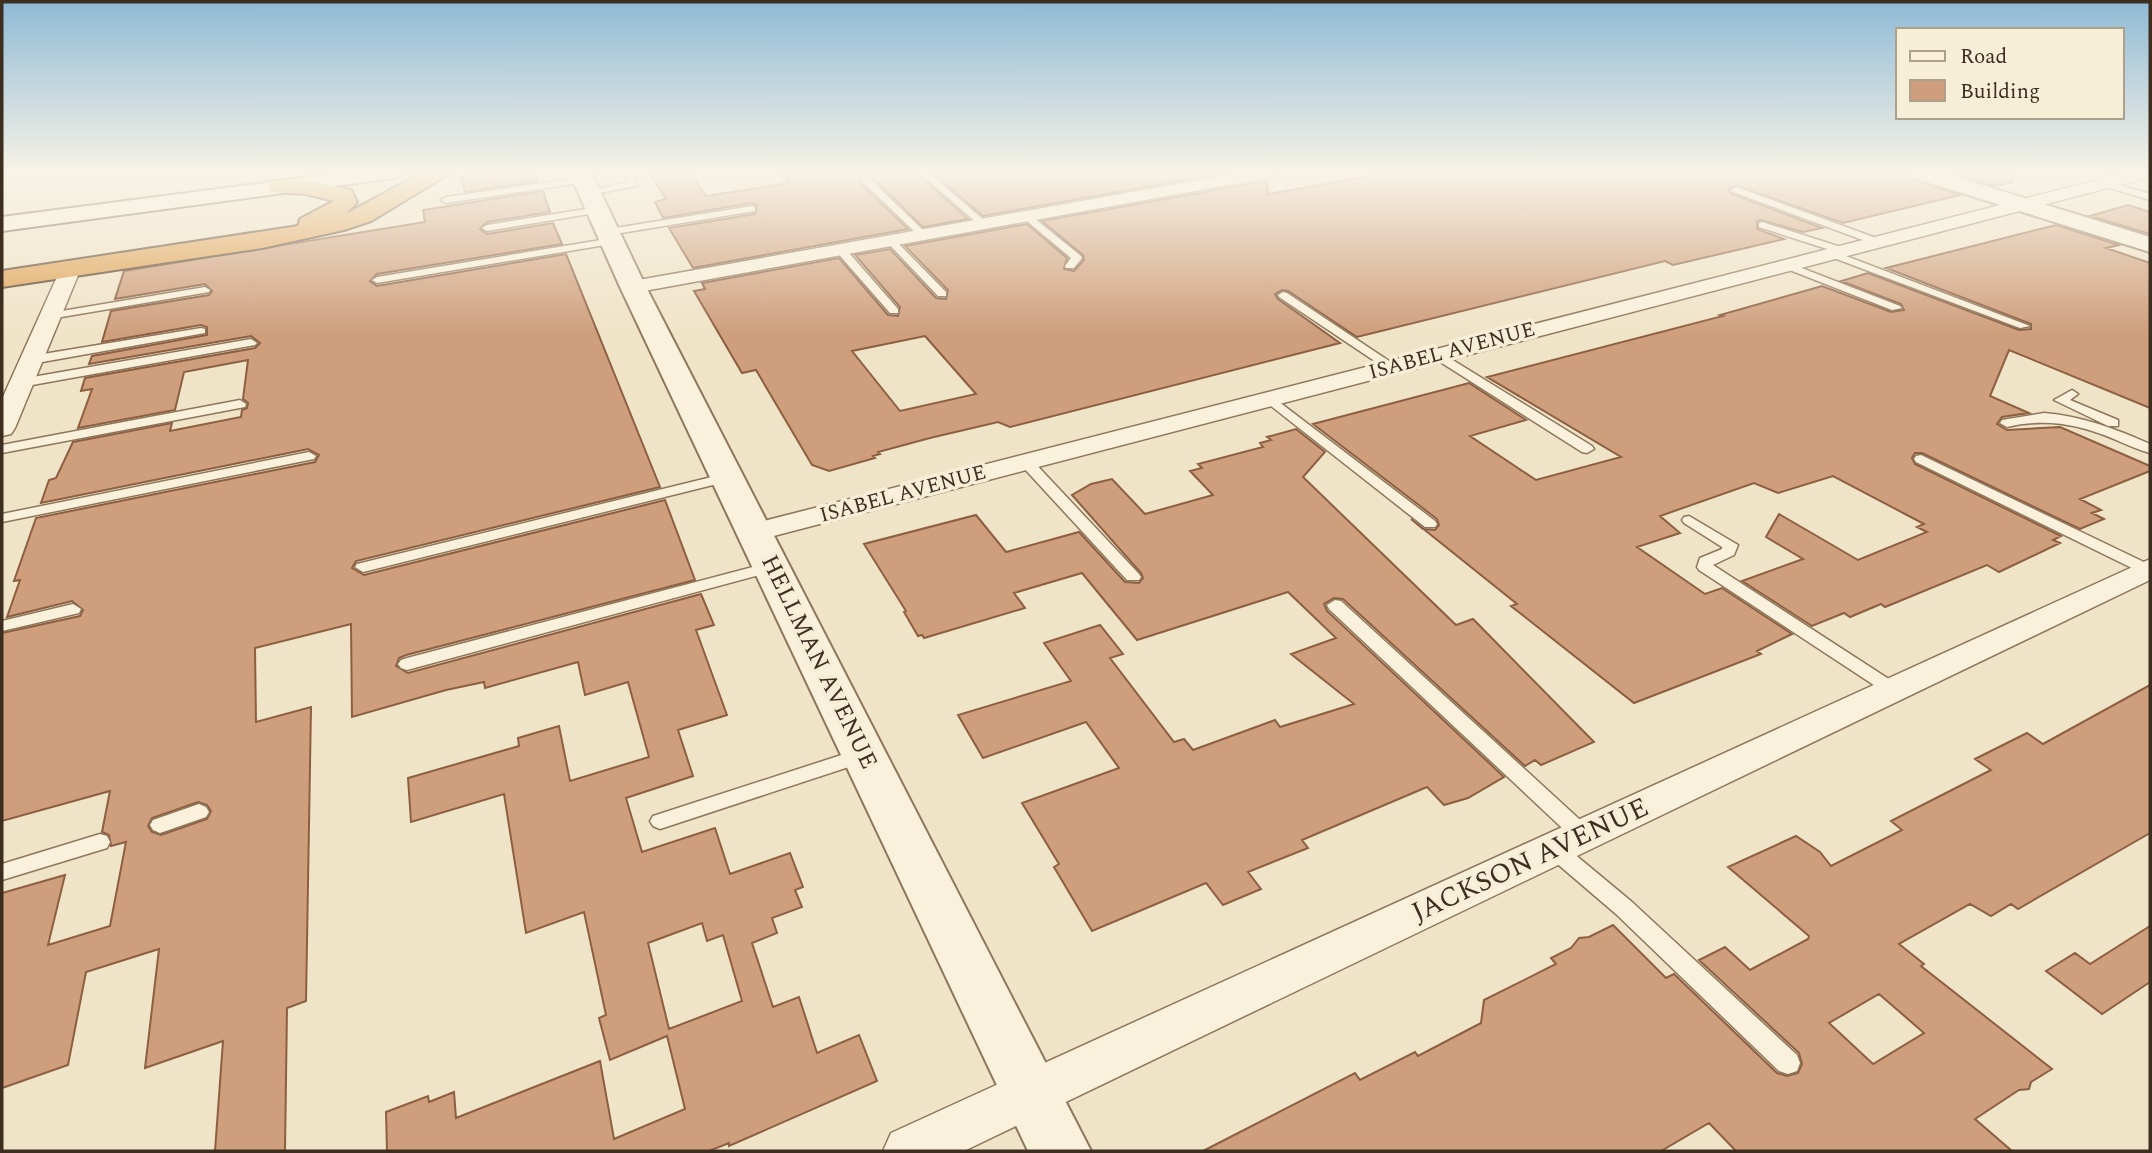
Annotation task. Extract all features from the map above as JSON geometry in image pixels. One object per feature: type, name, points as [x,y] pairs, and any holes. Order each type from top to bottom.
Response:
[{"type":"highway","points":[[2,276],[302,226]]},
{"type":"highway","points":[[2,276],[262,240],[332,226]]},
{"type":"street","name":"HELLMAN AVENUE","points":[[605,226],[633,287],[1060,1151]]},
{"type":"street","points":[[633,287],[967,226]]},
{"type":"street","name":"ISABEL AVENUE","points":[[755,532],[1940,226]]},
{"type":"street","points":[[2090,226],[2150,245]]},
{"type":"street","points":[[2,428],[71,268]]},
{"type":"street","name":"JACKSON AVENUE","points":[[909,1151],[2149,569]]},
{"type":"lane","points":[[487,228],[497,226]]},
{"type":"lane","points":[[377,280],[535,226]]},
{"type":"lane","points":[[914,226],[922,234]]},
{"type":"lane","points":[[1039,226],[1077,258],[1070,266]]},
{"type":"lane","points":[[1764,226],[2024,326]]},
{"type":"lane","points":[[1831,226],[1875,242]]},
{"type":"lane","points":[[889,239],[942,294]]},
{"type":"lane","points":[[839,248],[894,311]]},
{"type":"lane","points":[[1786,265],[1896,308]]},
{"type":"lane","points":[[50,316],[205,290]]},
{"type":"lane","points":[[1283,295],[1392,367]]},
{"type":"lane","points":[[31,359],[201,331]]},
{"type":"lane","points":[[21,383],[251,343]]},
{"type":"lane","points":[[1438,355],[1587,449]]},
{"type":"lane","points":[[2072,394],[2060,401],[2150,439]]},
{"type":"lane","points":[[1270,399],[1430,524]]},
{"type":"lane","points":[[2,449],[240,404]]},
{"type":"lane","points":[[2007,423],[2020,419],[2073,419],[2150,449]]},
{"type":"lane","points":[[2,519],[309,456]]},
{"type":"lane","points":[[1920,459],[2149,569]]},
{"type":"lane","points":[[1026,462],[1133,577]]},
{"type":"lane","points":[[363,567],[728,477]]},
{"type":"lane","points":[[1689,520],[1730,545],[1729,552],[1705,561],[1704,567],[1892,689]]},
{"type":"lane","points":[[407,664],[772,567]]},
{"type":"lane","points":[[1335,604],[1568,842],[1624,908],[1788,1063]]},
{"type":"lane","points":[[2,626],[73,609]]},
{"type":"lane","points":[[660,821],[865,755]]},
{"type":"lane","points":[[159,825],[198,812]]},
{"type":"lane","points":[[2,872],[100,842]]},
{"type":"building","points":[[402,226],[483,226],[480,229],[487,234],[536,226],[554,226],[562,244],[377,274],[370,281],[377,286],[566,254],[660,487],[356,561],[352,568],[364,575],[665,500],[695,580],[406,655],[399,658],[396,666],[408,673],[701,594],[714,625],[696,630],[727,715],[678,730],[693,776],[626,798],[642,852],[715,828],[730,874],[790,853],[803,887],[795,890],[802,907],[772,918],[777,933],[752,943],[773,1007],[799,997],[817,1053],[859,1035],[877,1081],[729,1146],[729,1143],[709,1151],[387,1151],[386,1112],[428,1096],[429,1102],[454,1092],[456,1118],[600,1061],[614,1139],[685,1109],[667,1036],[610,1060],[599,1018],[606,1015],[584,912],[526,933],[504,794],[411,822],[408,778],[519,746],[518,738],[559,726],[570,781],[649,757],[628,682],[585,695],[578,662],[485,688],[484,682],[446,690],[352,717],[351,624],[255,648],[256,722],[311,707],[306,1001],[287,1008],[285,1151],[215,1151],[223,1041],[145,1068],[159,949],[86,972],[68,1065],[2,1088],[2,893],[65,875],[48,945],[110,926],[126,842],[111,846],[109,835],[102,832],[110,791],[2,821],[2,633],[80,616],[83,610],[72,601],[7,617],[20,580],[14,581],[36,518],[315,462],[319,455],[308,449],[41,503],[49,480],[56,478],[73,442],[172,423],[170,431],[241,417],[242,410],[247,408],[248,403],[243,399],[248,360],[184,372],[175,410],[78,428],[92,389],[81,391],[85,378],[255,348],[260,343],[251,336],[89,364],[92,356],[207,335],[207,327],[201,325],[102,342],[111,311],[209,295],[212,291],[205,284],[115,299],[124,271]],"holes":[[[198,802],[207,805],[211,811],[207,819],[161,835],[152,832],[148,826],[152,818]],[[702,923],[707,941],[723,935],[742,1001],[669,1029],[648,943]]]},
{"type":"building","points":[[905,226],[908,229],[693,268],[669,228]]},
{"type":"building","points":[[1029,226],[1067,258],[1064,269],[1074,271],[1084,260],[1083,255],[1048,226],[1757,226],[1757,229],[1784,239],[1673,265],[1665,261],[1357,337],[1288,291],[1282,290],[1275,294],[1278,299],[1340,343],[1010,427],[998,422],[930,438],[878,452],[880,454],[873,456],[875,458],[829,471],[812,465],[756,370],[742,373],[694,291],[705,289],[702,283],[839,258],[888,315],[898,316],[900,307],[855,255],[890,249],[936,298],[946,299],[948,290],[905,246]],"holes":[[[925,336],[976,394],[900,411],[852,351]]]},
{"type":"building","points":[[1781,226],[1822,228],[1803,232]]},
{"type":"building","points":[[2053,226],[2119,245],[2106,248],[2150,263],[2150,408],[2009,350],[1990,396],[2029,413],[2002,417],[1997,424],[2007,430],[2060,427],[2150,466],[2150,471],[2080,499],[2101,510],[2092,513],[2104,519],[2080,529],[1922,453],[1915,453],[1912,458],[1915,464],[2061,536],[2053,540],[2060,543],[1999,572],[1987,565],[1885,607],[1881,604],[1850,617],[1844,613],[1812,626],[1742,581],[1803,559],[1766,537],[1779,514],[1858,560],[1927,532],[1917,527],[1924,524],[1833,476],[1778,493],[1754,483],[1660,516],[1680,533],[1637,547],[1705,594],[1722,588],[1792,634],[1757,651],[1761,654],[1634,703],[1511,606],[1517,604],[1424,529],[1435,530],[1439,525],[1437,519],[1313,424],[1469,383],[1526,420],[1470,436],[1536,480],[1621,457],[1487,377],[1723,316],[1720,315],[1822,286],[1891,312],[1904,310],[1901,304],[1841,281],[1868,273],[2019,330],[2031,329],[2031,324],[1886,268]]},
{"type":"building","points":[[2123,226],[2150,226],[2150,234]]},
{"type":"building","points":[[1296,429],[1325,452],[1303,477],[1456,625],[1473,619],[1594,742],[1541,765],[1535,760],[1525,766],[1343,599],[1334,598],[1324,604],[1327,611],[1504,777],[1468,798],[1444,805],[1427,787],[1302,840],[1308,848],[1248,872],[1261,889],[1223,905],[1206,883],[1092,931],[1054,867],[1059,864],[1022,803],[1119,768],[1086,722],[983,758],[958,715],[1071,681],[1044,643],[1100,625],[1123,654],[1110,658],[1174,742],[1184,739],[1193,750],[1275,720],[1280,727],[1354,704],[1291,654],[1336,638],[1288,592],[1137,640],[1082,573],[1014,593],[1025,608],[924,638],[922,635],[918,636],[904,612],[906,611],[864,544],[976,515],[1006,552],[1079,532],[1125,582],[1139,583],[1143,578],[1141,573],[1072,495],[1091,484],[1112,479],[1145,514],[1213,495],[1190,471],[1202,468],[1198,464],[1263,447],[1260,443],[1271,440],[1267,437]]},
{"type":"building","points":[[2150,685],[2150,833],[2018,909],[2011,904],[1991,916],[1970,904],[1899,944],[1924,964],[1921,966],[2052,1069],[2031,1082],[2029,1089],[2019,1090],[1975,1119],[2012,1151],[1736,1151],[1709,1123],[1661,1151],[1203,1151],[1355,1073],[1360,1080],[1415,1052],[1418,1056],[1481,1023],[1484,1000],[1556,964],[1551,958],[1571,948],[1579,938],[1589,937],[1613,925],[1666,978],[1674,974],[1777,1073],[1787,1076],[1798,1073],[1802,1064],[1799,1053],[1699,960],[1725,947],[1750,970],[1809,936],[1728,867],[1796,836],[1820,852],[1831,866],[1902,830],[1891,821],[1991,770],[1975,759],[2027,733],[2043,744]],"holes":[[[1879,994],[1924,1033],[1873,1064],[1829,1023]]]},
{"type":"building","points":[[2150,926],[2150,982],[2102,1014],[2046,971],[2075,953],[2090,964]]}]
